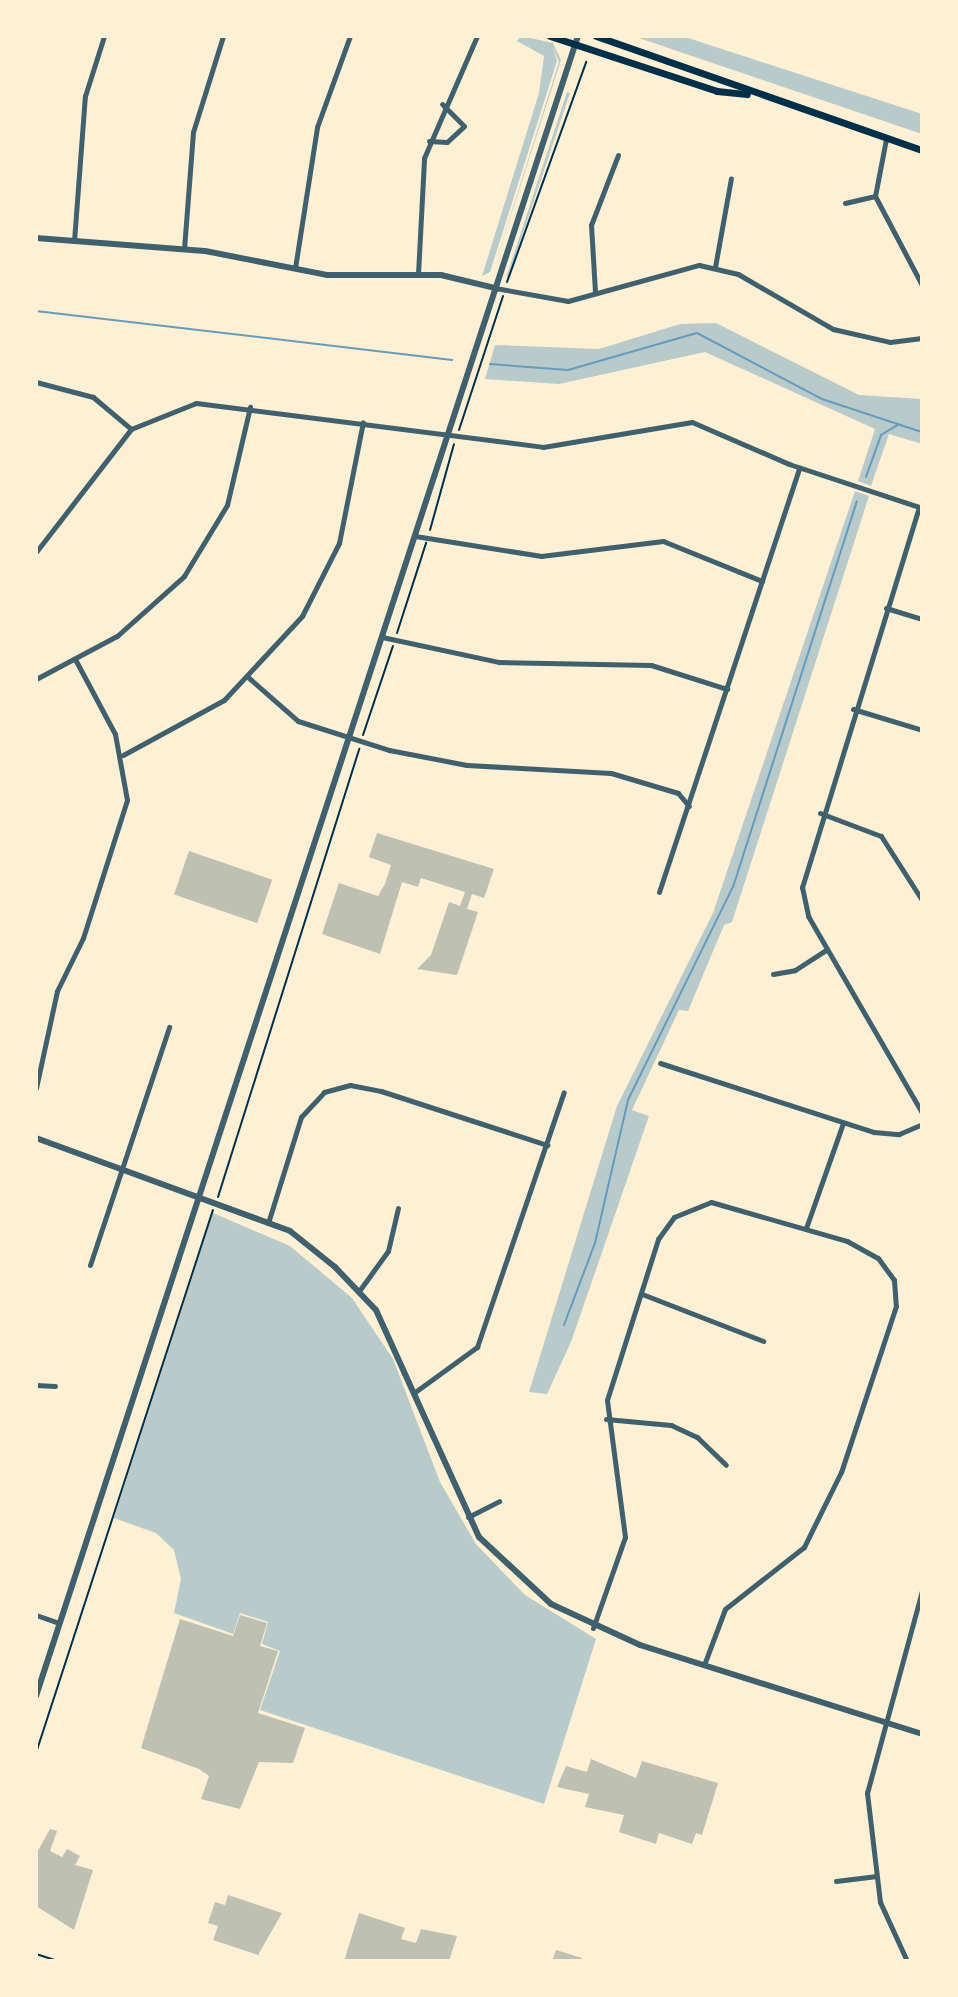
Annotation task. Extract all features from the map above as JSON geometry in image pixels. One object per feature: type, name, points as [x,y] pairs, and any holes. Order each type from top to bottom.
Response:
[{"type":"main road","points":[[550,36],[577,40],[717,91],[753,94]]},
{"type":"main road","points":[[596,36],[753,94],[922,150]]},
{"type":"street","points":[[74,241],[85,96],[104,36]]},
{"type":"street","points":[[184,249],[193,132],[223,36]]},
{"type":"street","points":[[295,268],[317,127],[350,36]]},
{"type":"street","points":[[418,274],[418,193],[429,141],[442,104],[477,36]]},
{"type":"street","points":[[36,1696],[577,40]]},
{"type":"street","points":[[429,141],[447,142],[464,126],[442,104]]},
{"type":"street","points":[[886,139],[875,196],[922,285]]},
{"type":"street","points":[[595,292],[591,225],[618,155]]},
{"type":"street","points":[[715,267],[731,178]]},
{"type":"street","points":[[845,203],[875,196]]},
{"type":"street","points":[[36,238],[184,249],[349,276],[418,274],[495,288],[551,303],[674,267],[715,267],[833,329],[890,342],[922,338]]},
{"type":"street","points":[[36,382],[93,397],[131,429]]},
{"type":"street","points":[[36,552],[131,429],[178,406],[250,407],[458,433],[519,446],[571,446],[692,422],[799,468],[920,507],[819,813],[802,887],[827,949],[922,1113]]},
{"type":"street","points":[[36,679],[75,659],[142,617],[199,554],[241,467],[250,407]]},
{"type":"street","points":[[123,755],[198,718],[249,678],[293,628],[328,569],[349,513],[363,422]]},
{"type":"street","points":[[659,892],[799,468]]},
{"type":"street","points":[[415,536],[541,556],[663,541],[763,581]]},
{"type":"street","points":[[886,608],[922,619]]},
{"type":"street","points":[[382,637],[499,662],[639,664],[727,689]]},
{"type":"street","points":[[36,1088],[57,991],[124,814],[123,755],[75,659]]},
{"type":"street","points":[[249,678],[286,714],[361,741],[467,765],[611,773],[678,793],[689,806]]},
{"type":"street","points":[[853,709],[922,730]]},
{"type":"street","points":[[819,813],[881,836],[922,900]]},
{"type":"street","points":[[773,974],[795,970],[827,949]]},
{"type":"street","points":[[90,1265],[169,1027]]},
{"type":"street","points":[[660,1063],[843,1123],[891,1134],[922,1124]]},
{"type":"street","points":[[268,1223],[301,1117],[324,1092],[350,1085],[381,1091],[547,1145]]},
{"type":"street","points":[[415,1392],[477,1347],[564,1092]]},
{"type":"street","points":[[806,1228],[843,1123]]},
{"type":"street","points":[[36,1138],[290,1231],[359,1291],[376,1310],[468,1517],[517,1578],[593,1628],[882,1724],[922,1734]]},
{"type":"street","points":[[593,1628],[625,1537],[624,1495],[606,1419],[642,1294],[665,1230],[692,1206],[711,1202],[806,1228],[878,1258],[894,1280],[889,1329],[819,1527],[725,1609],[704,1665]]},
{"type":"street","points":[[359,1291],[378,1269],[398,1208]]},
{"type":"street","points":[[642,1294],[763,1341]]},
{"type":"street","points":[[36,1385],[55,1386]]},
{"type":"street","points":[[606,1419],[671,1425],[697,1437],[726,1465]]},
{"type":"street","points":[[468,1517],[499,1501]]},
{"type":"street","points":[[907,1961],[875,1876],[868,1778],[922,1591]]},
{"type":"street","points":[[36,1615],[59,1623]]},
{"type":"street","points":[[836,1881],[875,1876]]},
{"type":"path","points":[[36,1753],[216,1202],[504,291],[586,62]]},
{"type":"path","points":[[36,1954],[57,1961]]},
{"type":"shaded area","points":[[521,36],[553,43],[561,60],[492,274],[559,62],[553,47],[557,61],[490,272],[482,276],[539,93],[544,56],[517,41]]},
{"type":"shaded area","points":[[633,36],[682,36],[922,114],[922,134]]},
{"type":"shaded area","points":[[567,92],[570,93],[507,281],[507,275]]},
{"type":"shaded area","points":[[716,323],[859,395],[922,399],[922,444],[889,434],[871,486],[858,481],[875,429],[705,352],[559,384],[485,379],[495,345],[599,349],[680,324]]},
{"type":"shaded area","points":[[855,491],[869,496],[732,922],[724,925],[688,1011],[679,1010],[632,1110],[649,1116],[571,1342],[547,1394],[529,1392],[617,1106],[713,913]]},
{"type":"shaded area","points":[[213,1213],[290,1246],[352,1298],[393,1359],[440,1482],[476,1544],[525,1595],[596,1639],[544,1804],[260,1710],[280,1651],[262,1644],[268,1622],[240,1613],[233,1634],[174,1613],[181,1579],[174,1550],[156,1533],[114,1518]]},
{"type":"building","points":[[377,833],[494,869],[484,898],[472,894],[467,909],[478,912],[457,975],[417,969],[431,955],[449,902],[460,906],[465,892],[421,878],[418,887],[402,882],[380,954],[322,934],[339,883],[378,896],[385,884],[391,865],[369,857]]},
{"type":"building","points":[[189,851],[272,880],[257,923],[174,894]]},
{"type":"building","points":[[240,1615],[267,1623],[260,1646],[278,1651],[258,1713],[305,1728],[293,1763],[259,1762],[240,1809],[201,1799],[209,1776],[199,1769],[141,1748],[180,1619],[233,1636]]},
{"type":"building","points":[[591,1759],[636,1778],[642,1761],[718,1783],[702,1835],[696,1833],[692,1844],[659,1833],[656,1844],[619,1832],[624,1815],[585,1807],[589,1794],[557,1787],[566,1766],[587,1772]]},
{"type":"building","points":[[50,1829],[57,1831],[50,1851],[62,1857],[67,1849],[80,1856],[75,1865],[93,1870],[74,1930],[36,1906],[36,1854]]},
{"type":"building","points":[[228,1895],[282,1913],[258,1955],[213,1940],[218,1926],[208,1923],[215,1902],[225,1905]]},
{"type":"building","points":[[359,1913],[405,1928],[401,1939],[416,1943],[421,1929],[457,1936],[449,1961],[344,1961]]},
{"type":"building","points":[[556,1950],[582,1958],[581,1961],[552,1961]]},
{"type":"waterway","points":[[36,311],[452,360]]},
{"type":"waterway","points":[[490,364],[568,370],[697,333],[822,399],[922,432]]},
{"type":"waterway","points":[[866,477],[881,435],[899,424]]},
{"type":"waterway","points":[[564,1325],[595,1243],[628,1100],[733,887],[857,501]]}]
